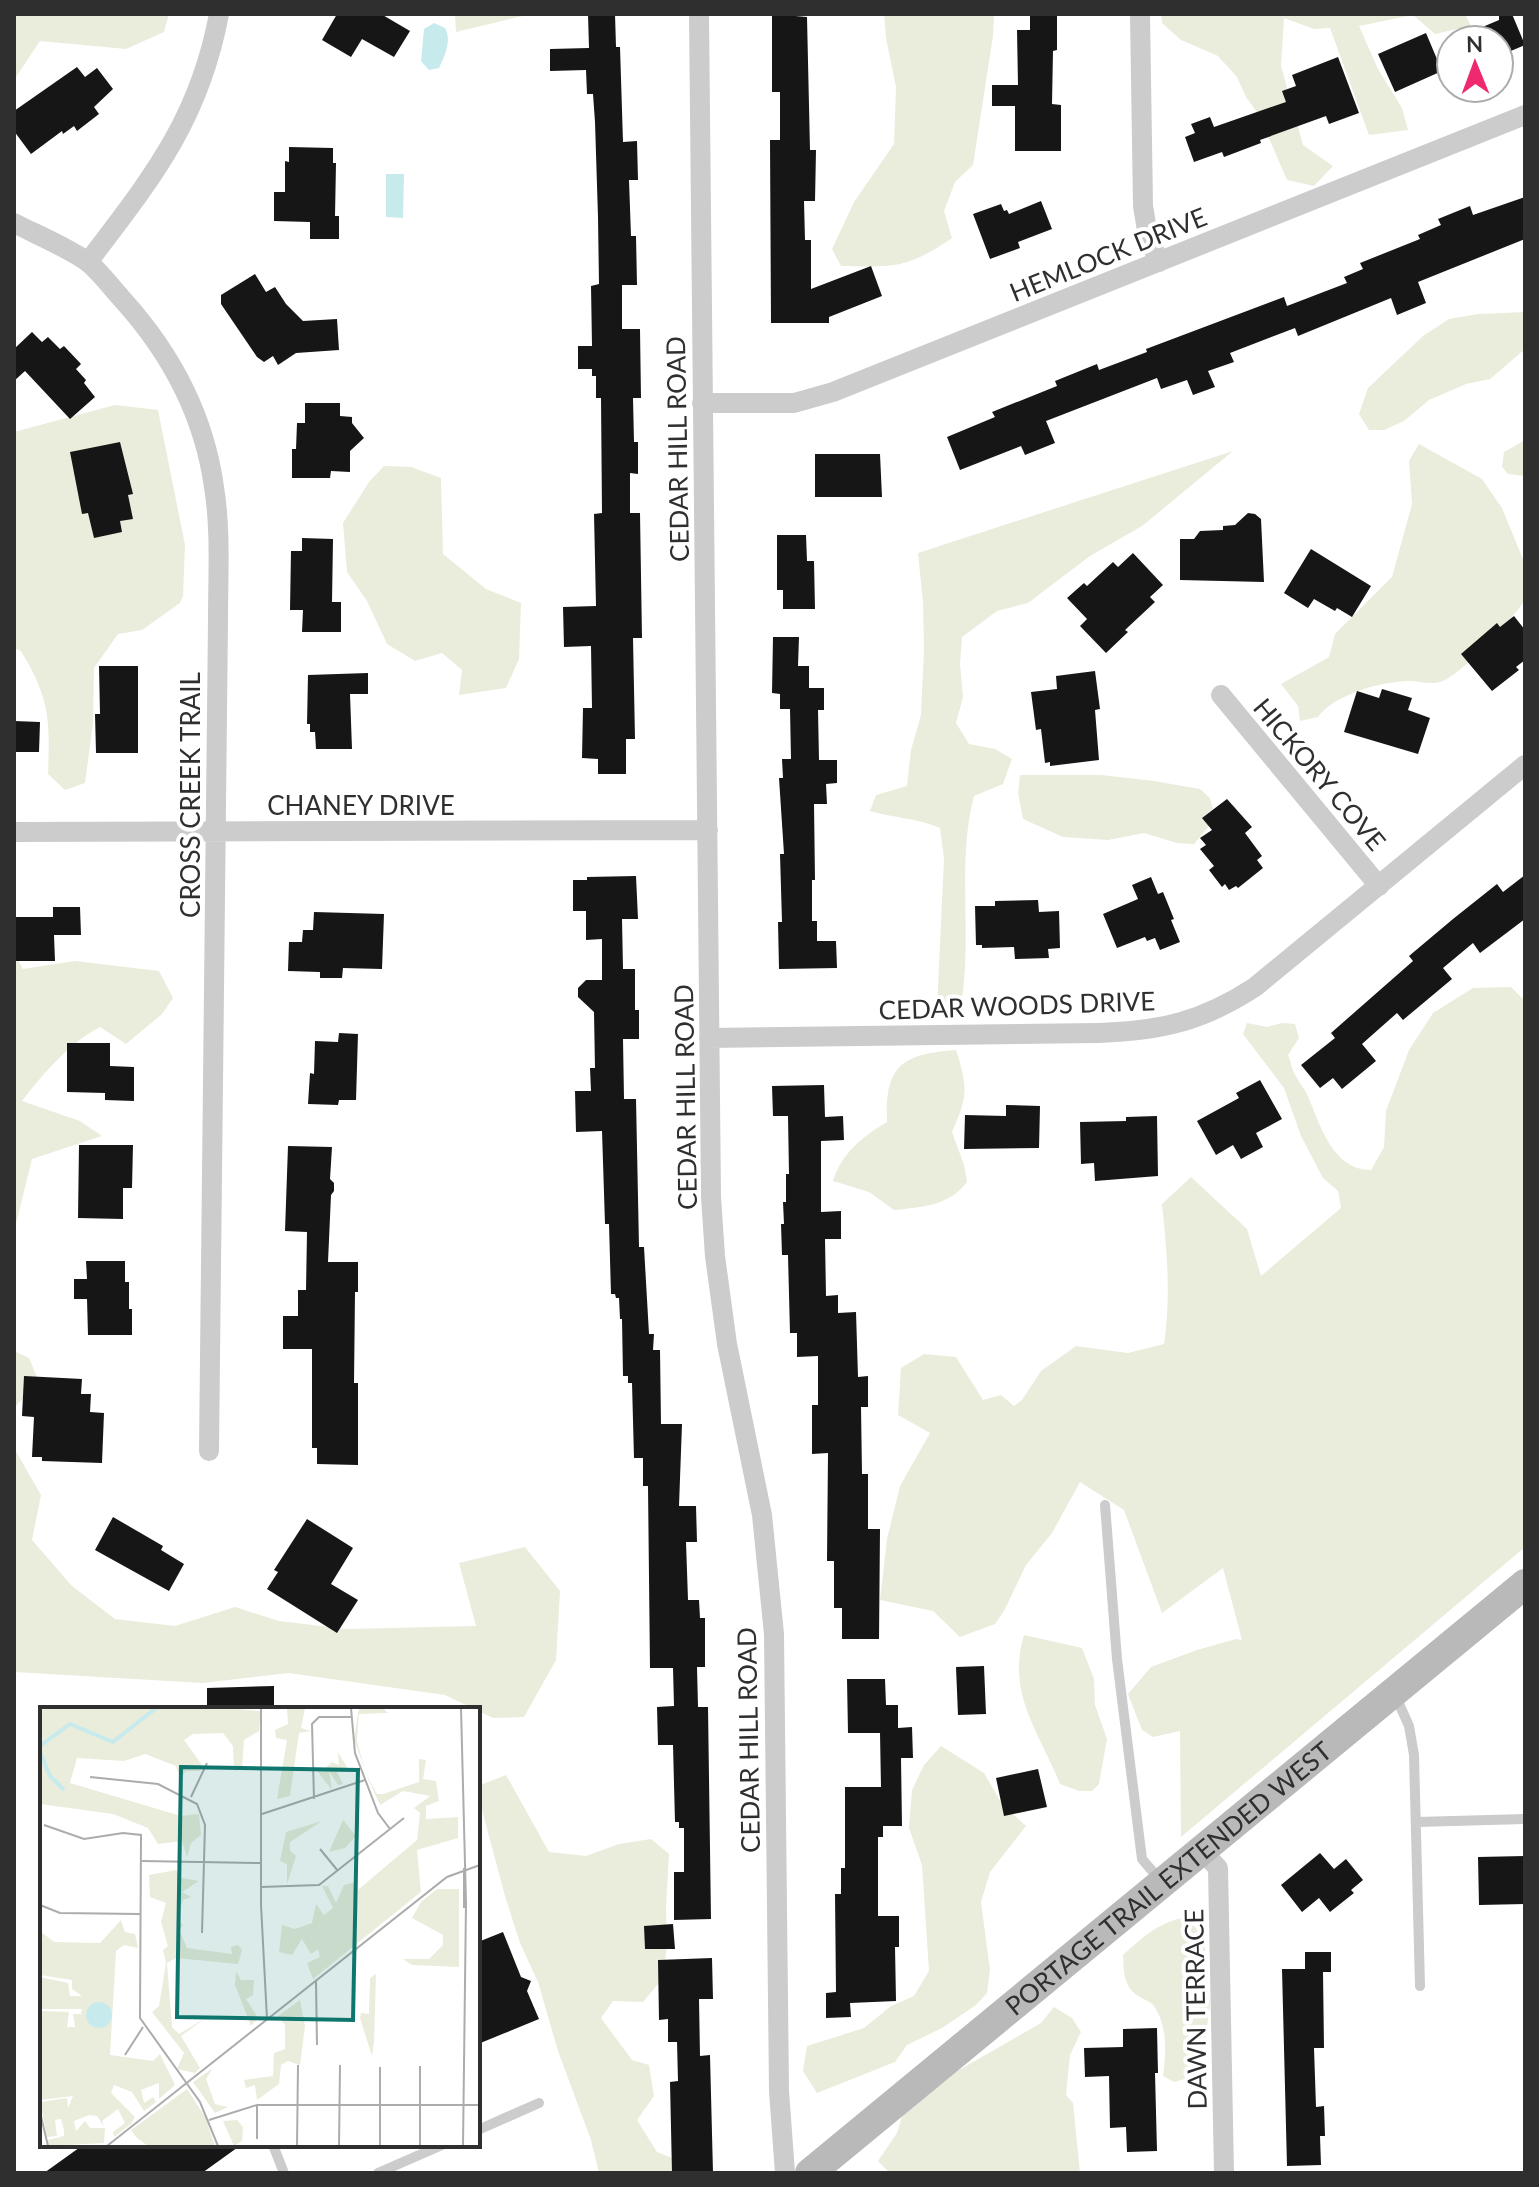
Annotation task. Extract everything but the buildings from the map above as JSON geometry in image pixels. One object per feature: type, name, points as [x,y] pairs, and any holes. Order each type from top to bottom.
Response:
[{"type":"main road","name":"PORTAGE TRAIL EXTENDED WEST","points":[[810,2173],[1525,1584]]},
{"type":"street","points":[[88,262],[147,186],[189,113],[211,51],[219,14]]},
{"type":"street","name":"CEDAR HILL ROAD","points":[[699,14],[711,1197],[715,1256],[729,1356],[762,1515],[774,1634],[779,2091],[785,2173]]},
{"type":"street","points":[[1140,14],[1143,206],[1148,236],[1159,262]]},
{"type":"street","name":"HEMLOCK DRIVE","points":[[702,403],[794,403],[833,392],[1525,115]]},
{"type":"street","name":"CROSS CREEK TRAIL","points":[[14,223],[88,262],[145,325],[172,364],[191,404],[205,444],[215,493],[218,544],[209,1451]]},
{"type":"street","name":"HICKORY COVE","points":[[1221,695],[1379,886]]},
{"type":"street","name":"CEDAR WOODS DRIVE","points":[[709,1038],[1136,1032],[1175,1025],[1215,1010],[1255,987],[1525,765]]},
{"type":"street","name":"CHANEY DRIVE","points":[[14,832],[708,830]]},
{"type":"street","name":"DAWN TERRACE","points":[[1202,1851],[1218,1868],[1224,2173]]},
{"type":"lane","points":[[1105,1505],[1117,1659],[1142,1859],[1163,1883]]},
{"type":"lane","points":[[1394,1691],[1409,1726],[1414,1755],[1420,1986]]},
{"type":"lane","points":[[1417,1822],[1525,1819]]},
{"type":"lane","points":[[480,2129],[539,2103]]},
{"type":"lane","points":[[274,2147],[284,2173]]},
{"type":"lane","points":[[378,2173],[437,2147]]},
{"type":"green space","points":[[14,14],[169,14],[164,32],[126,49],[40,41],[14,80]]},
{"type":"green space","points":[[455,14],[531,14],[456,32]]},
{"type":"green space","points":[[884,14],[994,14],[973,165],[955,182],[944,211],[952,238],[923,256],[900,264],[841,266],[832,249],[854,202],[894,144],[896,87]]},
{"type":"green space","points":[[1161,14],[1465,14],[1470,24],[1435,24],[1435,34],[1413,15],[1359,26],[1378,69],[1402,108],[1408,130],[1369,135],[1330,28],[1314,29],[1284,18],[1281,66],[1303,145],[1333,166],[1314,186],[1287,180],[1259,115],[1237,77],[1218,56],[1181,40],[1162,23]]},
{"type":"green space","points":[[1525,312],[1525,349],[1490,379],[1466,384],[1429,400],[1404,421],[1384,430],[1369,430],[1359,414],[1368,388],[1423,336],[1449,319]]},
{"type":"green space","points":[[115,405],[158,410],[185,545],[183,596],[180,603],[142,630],[118,634],[94,668],[93,723],[85,783],[65,790],[48,774],[48,724],[38,683],[21,651],[14,648],[14,432]]},
{"type":"green space","points":[[1525,440],[1525,476],[1508,474],[1502,467],[1504,452]]},
{"type":"green space","points":[[1419,444],[1482,479],[1502,508],[1525,564],[1525,600],[1486,646],[1449,678],[1436,683],[1409,681],[1372,687],[1335,702],[1318,717],[1300,721],[1298,706],[1281,684],[1329,657],[1335,634],[1392,577],[1412,504],[1409,461]]},
{"type":"green space","points":[[1233,451],[1142,526],[1090,556],[1028,603],[997,611],[962,637],[960,664],[963,697],[956,723],[969,744],[995,749],[1012,759],[1003,784],[974,796],[966,848],[966,953],[961,1005],[952,1013],[937,1008],[944,859],[940,828],[870,811],[876,795],[907,786],[911,750],[921,715],[924,650],[918,553]]},
{"type":"green space","points":[[384,466],[411,467],[441,478],[443,554],[486,589],[521,603],[519,659],[506,688],[459,695],[462,670],[442,653],[415,661],[387,644],[367,601],[347,572],[343,523],[369,482]]},
{"type":"green space","points":[[1020,775],[1101,775],[1200,789],[1210,798],[1213,809],[1203,817],[1209,826],[1194,844],[1177,843],[1144,833],[1108,840],[1063,837],[1023,819],[1018,793]]},
{"type":"green space","points":[[14,953],[23,969],[75,961],[159,971],[173,998],[162,1014],[126,1044],[100,1027],[89,1034],[57,1060],[22,1101],[80,1121],[102,1136],[32,1159],[14,1232]]},
{"type":"green space","points":[[1511,987],[1525,1001],[1525,1547],[1181,1837],[1180,1731],[1153,1737],[1142,1730],[1128,1694],[1151,1667],[1197,1650],[1242,1640],[1223,1568],[1162,1613],[1124,1510],[1080,1482],[1052,1533],[1026,1565],[995,1624],[960,1637],[933,1611],[880,1600],[887,1539],[900,1486],[930,1433],[898,1415],[901,1368],[924,1354],[956,1357],[983,1400],[1001,1395],[1014,1406],[1022,1400],[1041,1371],[1076,1346],[1128,1353],[1164,1344],[1168,1291],[1162,1204],[1191,1177],[1247,1229],[1261,1276],[1341,1208],[1338,1191],[1323,1178],[1301,1136],[1284,1088],[1243,1034],[1247,1023],[1267,1027],[1295,1024],[1299,1038],[1288,1055],[1329,1143],[1346,1162],[1371,1170],[1384,1147],[1386,1111],[1409,1050],[1433,1013],[1473,988]]},
{"type":"green space","points":[[956,1050],[964,1092],[952,1132],[967,1182],[960,1190],[934,1204],[894,1210],[869,1192],[833,1181],[841,1162],[854,1147],[887,1122],[889,1088],[900,1066],[922,1055]]},
{"type":"green space","points":[[14,1351],[29,1358],[39,1382],[14,1408]]},
{"type":"green space","points":[[14,1448],[41,1495],[32,1540],[72,1586],[115,1619],[175,1626],[235,1607],[279,1621],[347,1629],[476,1626],[459,1563],[525,1547],[560,1591],[556,1660],[524,1717],[493,1718],[480,1712],[480,1707],[470,1707],[445,1695],[289,1673],[203,1683],[14,1672]]},
{"type":"green space","points":[[1024,1635],[1082,1648],[1094,1679],[1095,1705],[1107,1739],[1099,1784],[1092,1791],[1079,1791],[1060,1784],[1035,1730],[1022,1695],[1019,1676]]},
{"type":"green space","points":[[941,1746],[984,1773],[1002,1804],[1026,1826],[990,1872],[981,1902],[990,1970],[987,1993],[976,2005],[942,2028],[907,2045],[895,2062],[817,2093],[803,2071],[807,2046],[864,2028],[891,2006],[914,1996],[929,1971],[922,1865],[909,1828],[912,1790],[924,1765]]},
{"type":"green space","points":[[506,1775],[549,1852],[586,1856],[619,1844],[651,1839],[669,1854],[667,1946],[663,1978],[643,2002],[613,2001],[601,2018],[632,2060],[649,2065],[654,2096],[637,2120],[657,2152],[699,2173],[599,2173],[591,2140],[558,2051],[538,1982],[520,1943],[505,1896],[480,1802],[480,1785]]},
{"type":"green space","points":[[1188,1917],[1205,1941],[1205,1973],[1210,2003],[1201,2074],[1174,2082],[1163,2076],[1165,2040],[1159,2014],[1152,2004],[1129,1988],[1123,1955],[1160,1926]]},
{"type":"green space","points":[[1054,2007],[1072,2018],[1081,2032],[1070,2055],[1066,2095],[1073,2103],[1080,2173],[890,2173],[878,2161],[897,2133],[907,2100],[1041,2023]]},
{"type":"water","points":[[434,23],[445,28],[448,43],[439,68],[429,70],[421,61],[424,29]]},
{"type":"water","points":[[386,174],[404,174],[403,218],[386,217]]}]
